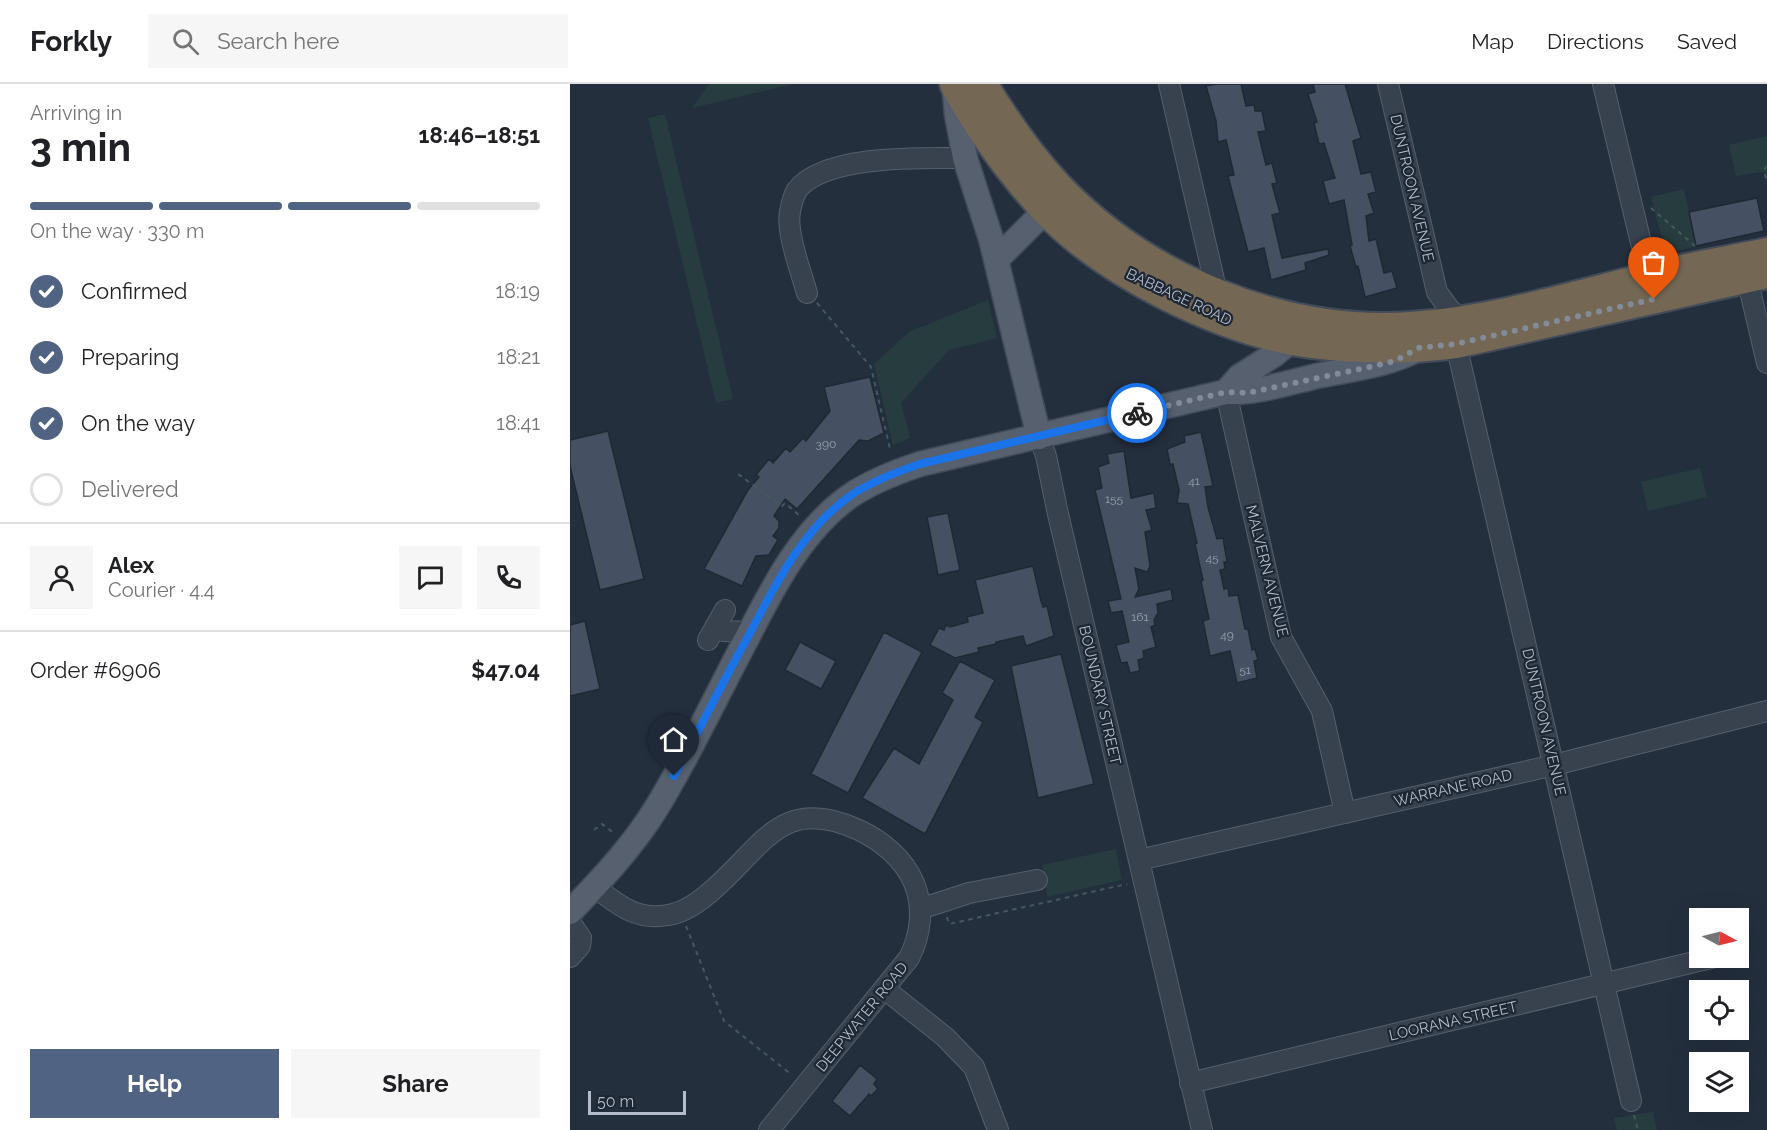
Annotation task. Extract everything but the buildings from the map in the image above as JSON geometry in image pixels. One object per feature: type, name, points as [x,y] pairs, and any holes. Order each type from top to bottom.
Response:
[{"type":"highway","name":"BABBAGE ROAD","points":[[954,84],[987,139],[1010,171],[1046,211],[1103,258],[1156,290],[1217,317],[1290,340],[1366,348],[1460,332],[1510,311],[1652,288],[1757,276]]},
{"type":"highway","points":[[983,84],[1023,145],[1059,186]]},
{"type":"highway","name":"BABBAGE ROAD","points":[[1059,186],[1086,212],[1138,251],[1165,268],[1217,292],[1254,306],[1322,322],[1379,326],[1421,337]]},
{"type":"highway","name":"BABBAGE ROAD","points":[[1652,288],[1767,252]]},
{"type":"main road","name":"BOUNDARY STREET","points":[[954,84],[965,158],[996,260],[1039,437]]},
{"type":"main road","points":[[996,260],[1046,211],[1059,186]]},
{"type":"main road","points":[[1226,392],[1239,377],[1275,354],[1290,340],[1322,322]]},
{"type":"main road","points":[[570,912],[629,847],[657,805],[776,585],[800,548],[828,514],[850,497],[892,474],[920,464],[1226,392],[1247,393],[1395,361],[1421,337]]},
{"type":"street","points":[[1169,84],[1217,292]]},
{"type":"street","name":"DUNTROON AVENUE","points":[[1388,84],[1437,292],[1450,310],[1460,332],[1554,765],[1631,1101]]},
{"type":"street","points":[[1603,84],[1652,288]]},
{"type":"street","points":[[807,293],[792,234],[790,214],[796,191],[817,174],[869,161],[965,158]]},
{"type":"street","points":[[1757,276],[1766,352]]},
{"type":"street","points":[[1421,337],[1437,292]]},
{"type":"street","name":"MALVERN AVENUE","points":[[1226,392],[1281,637],[1322,711],[1345,813]]},
{"type":"street","name":"BOUNDARY STREET","points":[[1039,437],[1046,456],[1202,1130]]},
{"type":"street","points":[[737,657],[717,627],[750,632]]},
{"type":"street","name":"WARRANE ROAD","points":[[1139,860],[1554,765],[1767,711]]},
{"type":"street","name":"DEEPWATER ROAD","points":[[595,886],[623,909],[653,917],[670,915],[704,898],[774,831],[797,820],[819,817],[842,822],[885,846],[908,871],[915,884],[920,909],[920,926],[914,950],[886,990],[770,1130]]},
{"type":"street","points":[[920,909],[969,893],[1037,880]]},
{"type":"street","points":[[570,922],[581,938],[580,946],[570,957]]},
{"type":"street","name":"LOORANA STREET","points":[[1190,1083],[1689,963]]},
{"type":"street","points":[[886,990],[945,1037],[974,1067],[998,1130]]},
{"type":"path","points":[[1767,166],[1764,170],[1767,183]]},
{"type":"path","points":[[1651,208],[1699,251]]},
{"type":"path","points":[[807,293],[871,367],[890,449]]},
{"type":"path","points":[[738,474],[782,506],[785,503],[800,516]]},
{"type":"path","points":[[594,830],[602,824],[616,834]]},
{"type":"path","points":[[949,924],[1130,883]]},
{"type":"path","points":[[685,923],[724,1021],[794,1077]]},
{"type":"green space","points":[[709,84],[794,84],[692,108]]},
{"type":"green space","points":[[665,114],[733,399],[716,403],[648,118]]},
{"type":"green space","points":[[1767,136],[1767,173],[1736,176],[1729,145]]},
{"type":"green space","points":[[1684,189],[1696,246],[1671,253],[1663,243],[1651,197]]},
{"type":"green space","points":[[988,300],[997,338],[949,350],[901,403],[910,438],[893,445],[874,364],[909,332]]},
{"type":"green space","points":[[1700,468],[1707,497],[1648,511],[1641,482]]},
{"type":"green space","points":[[1116,849],[1122,880],[1047,897],[1042,865]]},
{"type":"green space","points":[[1653,1112],[1657,1130],[1617,1130],[1614,1118]]},
{"type":"way so far","points":[[1137,413],[1226,392],[1247,393],[1288,382],[1370,367],[1395,361],[1418,348],[1456,344],[1654,299]]},
{"type":"route","points":[[674,776],[771,592],[800,548],[828,514],[870,484],[920,464],[1137,413]]}]
